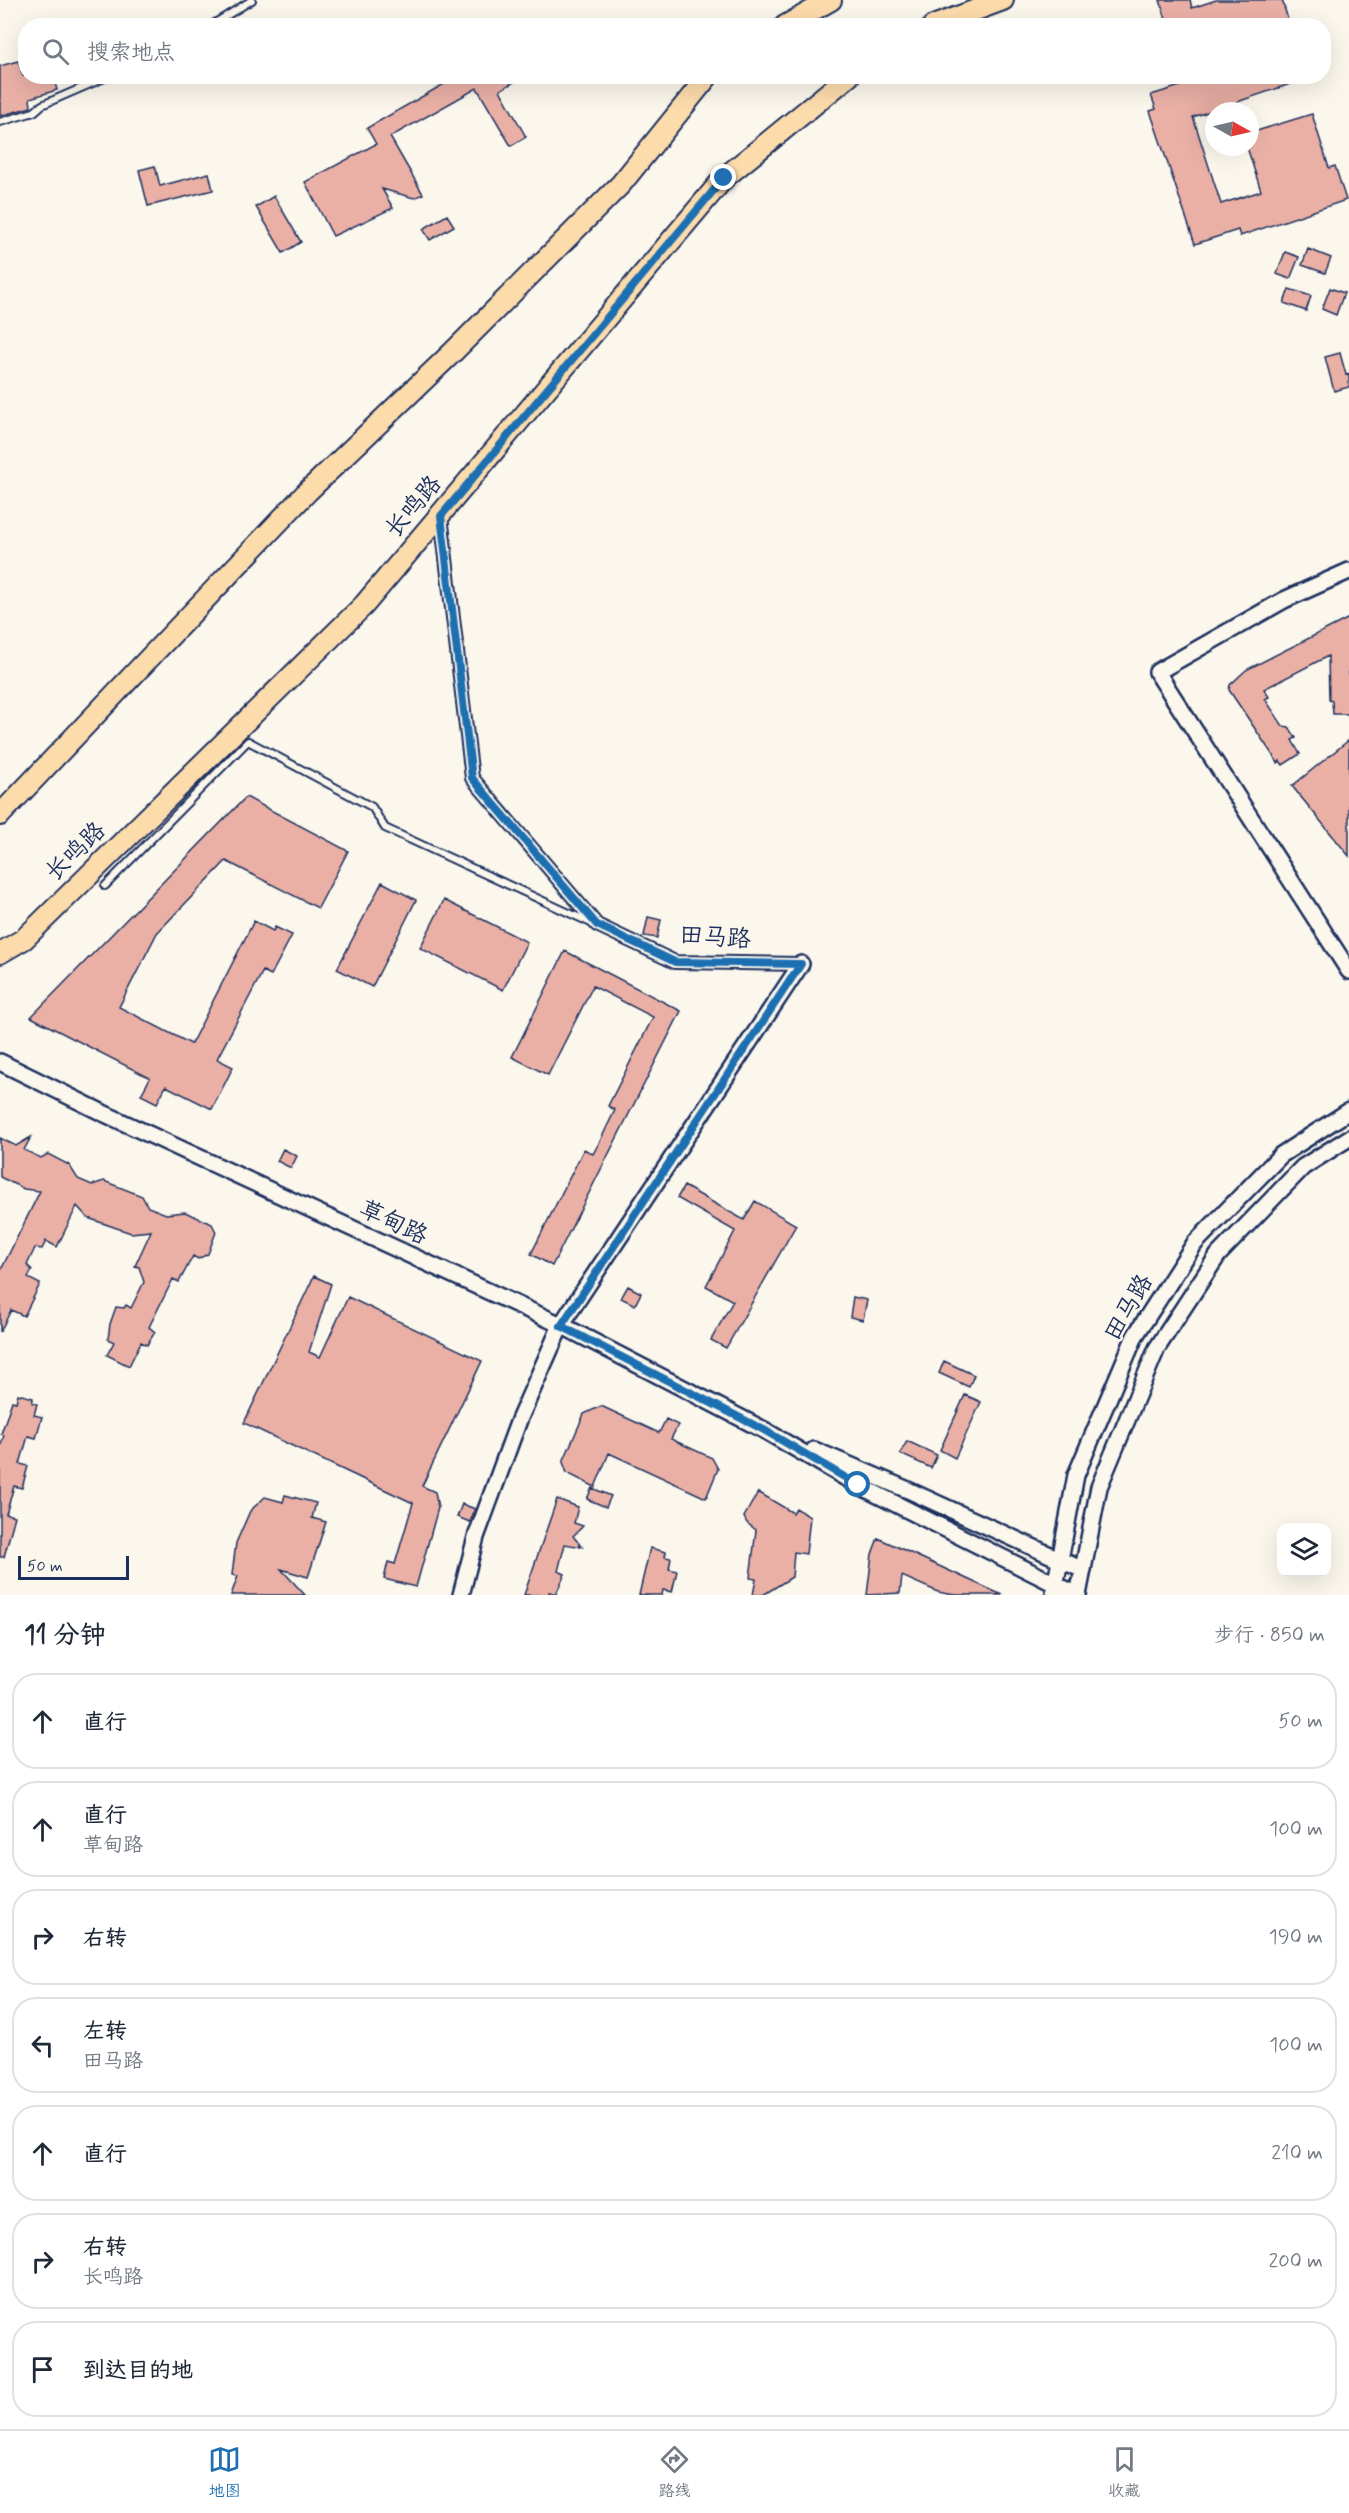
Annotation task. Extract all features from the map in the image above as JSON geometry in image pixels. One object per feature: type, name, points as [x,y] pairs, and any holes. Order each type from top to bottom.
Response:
[{"type":"main road","points":[[799,18],[831,0]]},
{"type":"main road","points":[[955,18],[1003,0]]},
{"type":"main road","points":[[0,814],[308,491],[453,352],[621,184],[702,84]]},
{"type":"main road","name":"长鸣路","points":[[0,954],[24,939],[364,605],[724,178],[839,84]]},
{"type":"street","points":[[441,516],[472,778],[597,925]]},
{"type":"street","points":[[1349,571],[1284,600],[1157,672],[1349,971]]},
{"type":"street","name":"田马路","points":[[597,925],[675,962],[801,964]]},
{"type":"street","points":[[461,1595],[476,1537],[504,1462],[561,1326],[801,964]]},
{"type":"street","name":"草甸路","points":[[0,1062],[103,1113],[561,1326],[764,1430]]},
{"type":"street","name":"田马路","points":[[1055,1590],[1076,1475],[1135,1336],[1195,1243],[1281,1155],[1349,1111]]},
{"type":"street","name":"田马路","points":[[1078,1595],[1099,1487],[1157,1348],[1218,1255],[1303,1167],[1349,1138]]},
{"type":"street","points":[[764,1430],[887,1480],[1083,1570]]},
{"type":"street","points":[[764,1430],[858,1485],[1055,1590],[1078,1595]]},
{"type":"lane","points":[[223,18],[252,0]]},
{"type":"lane","points":[[0,122],[34,112],[42,105],[91,84]]},
{"type":"lane","points":[[105,886],[248,741],[372,807],[385,828],[597,925]]},
{"type":"building","points":[[1160,0],[1190,0],[1192,8],[1216,0],[1282,0],[1288,18],[1166,18]]},
{"type":"building","points":[[18,61],[18,84],[55,84],[57,90],[30,98],[31,107],[0,116],[0,66]]},
{"type":"building","points":[[444,84],[511,84],[500,90],[526,137],[511,146],[477,88],[390,137],[423,194],[414,198],[382,189],[393,208],[333,236],[305,182],[376,144],[367,128]]},
{"type":"building","points":[[1187,84],[1290,84],[1237,102],[1205,102],[1205,113],[1193,117],[1221,204],[1261,191],[1250,156],[1259,156],[1259,130],[1312,114],[1329,168],[1335,166],[1346,200],[1240,236],[1238,230],[1195,244],[1150,111],[1156,109],[1151,95]]},
{"type":"building","points":[[155,166],[160,186],[209,173],[213,190],[148,206],[139,170]]},
{"type":"building","points":[[274,196],[301,242],[283,253],[256,207]]},
{"type":"building","points":[[447,215],[454,226],[430,240],[423,229]]},
{"type":"building","points":[[1308,249],[1331,258],[1325,273],[1302,265]]},
{"type":"building","points":[[1285,252],[1299,257],[1290,279],[1277,274]]},
{"type":"building","points":[[1330,288],[1344,293],[1336,315],[1322,309]]},
{"type":"building","points":[[1289,289],[1311,296],[1306,311],[1284,303]]},
{"type":"building","points":[[1340,353],[1346,375],[1349,374],[1349,387],[1334,391],[1325,357]]},
{"type":"building","points":[[1349,618],[1349,714],[1333,714],[1332,701],[1329,700],[1328,656],[1264,689],[1269,697],[1265,699],[1283,726],[1289,727],[1296,738],[1292,740],[1300,754],[1283,765],[1280,761],[1278,763],[1229,690],[1230,685],[1246,670]]},
{"type":"building","points":[[1349,740],[1349,856],[1292,786]]},
{"type":"building","points":[[246,797],[348,851],[318,908],[226,861],[157,933],[119,1007],[191,1044],[254,921],[273,931],[275,927],[292,935],[271,975],[263,971],[217,1059],[233,1067],[212,1109],[166,1086],[157,1103],[141,1095],[150,1078],[31,1017]]},
{"type":"building","points":[[382,882],[416,900],[372,987],[337,969]]},
{"type":"building","points":[[444,900],[527,942],[503,990],[420,948]]},
{"type":"building","points":[[648,917],[661,920],[657,938],[644,936]]},
{"type":"building","points":[[565,951],[681,1011],[552,1266],[531,1254],[584,1149],[593,1154],[600,1141],[615,1110],[608,1106],[653,1017],[593,986],[548,1075],[512,1057]]},
{"type":"building","points":[[31,1137],[24,1150],[41,1158],[48,1154],[69,1165],[78,1179],[92,1185],[104,1181],[142,1196],[148,1207],[166,1214],[185,1212],[212,1224],[216,1232],[208,1254],[198,1259],[193,1256],[179,1282],[173,1279],[149,1327],[155,1332],[147,1345],[141,1342],[129,1366],[107,1355],[114,1342],[108,1339],[110,1324],[116,1307],[124,1308],[126,1305],[131,1308],[144,1282],[139,1267],[135,1266],[151,1231],[131,1233],[88,1218],[77,1206],[57,1247],[46,1241],[42,1249],[35,1248],[27,1265],[32,1270],[28,1278],[40,1284],[24,1316],[11,1310],[0,1332],[0,1272],[40,1191],[24,1189],[0,1177],[0,1138],[16,1146]]},
{"type":"building","points":[[283,1149],[297,1156],[291,1168],[277,1161]]},
{"type":"building","points":[[684,1186],[744,1220],[755,1201],[796,1225],[726,1348],[711,1340],[733,1301],[706,1286],[735,1231],[677,1198]]},
{"type":"building","points":[[314,1276],[331,1284],[309,1352],[320,1357],[348,1297],[482,1361],[422,1486],[435,1492],[438,1508],[416,1587],[384,1579],[388,1562],[395,1564],[413,1503],[244,1423]]},
{"type":"building","points":[[628,1286],[641,1293],[635,1305],[621,1298]]},
{"type":"building","points":[[853,1297],[867,1300],[863,1320],[850,1317]]},
{"type":"building","points":[[944,1361],[974,1375],[969,1387],[939,1373]]},
{"type":"building","points":[[18,1394],[33,1398],[32,1403],[37,1404],[34,1415],[42,1417],[36,1438],[28,1436],[20,1464],[28,1466],[22,1488],[14,1486],[6,1514],[15,1516],[4,1557],[0,1557],[0,1448],[4,1435],[1,1434],[12,1401],[16,1402]]},
{"type":"building","points":[[965,1395],[981,1402],[955,1458],[940,1450]]},
{"type":"building","points":[[601,1406],[659,1433],[666,1419],[678,1425],[671,1439],[712,1458],[718,1469],[706,1498],[609,1453],[595,1487],[567,1473],[563,1462],[584,1414]]},
{"type":"building","points":[[907,1441],[937,1455],[931,1468],[900,1454]]},
{"type":"building","points":[[592,1488],[611,1496],[606,1507],[587,1499]]},
{"type":"building","points":[[758,1492],[793,1513],[796,1508],[810,1517],[806,1554],[794,1552],[792,1577],[763,1595],[753,1595],[756,1579],[750,1578],[756,1530],[747,1523],[744,1517]]},
{"type":"building","points":[[285,1495],[316,1503],[312,1518],[326,1522],[308,1577],[281,1569],[305,1595],[231,1595],[238,1576],[232,1575],[236,1543],[250,1511],[265,1497],[283,1502]]},
{"type":"building","points":[[557,1499],[578,1507],[574,1523],[583,1526],[573,1536],[582,1547],[565,1544],[558,1571],[565,1574],[556,1594],[549,1592],[548,1595],[524,1595]]},
{"type":"building","points":[[462,1504],[475,1509],[470,1522],[457,1517]]},
{"type":"building","points":[[878,1538],[1002,1595],[955,1595],[938,1592],[902,1576],[900,1593],[867,1595],[872,1554]]},
{"type":"building","points":[[650,1548],[666,1552],[665,1557],[671,1558],[669,1569],[677,1571],[672,1592],[663,1590],[662,1595],[639,1595]]},
{"type":"route","points":[[724,178],[441,516],[472,778],[597,925],[675,962],[801,964],[561,1326],[764,1430],[858,1485]]}]
